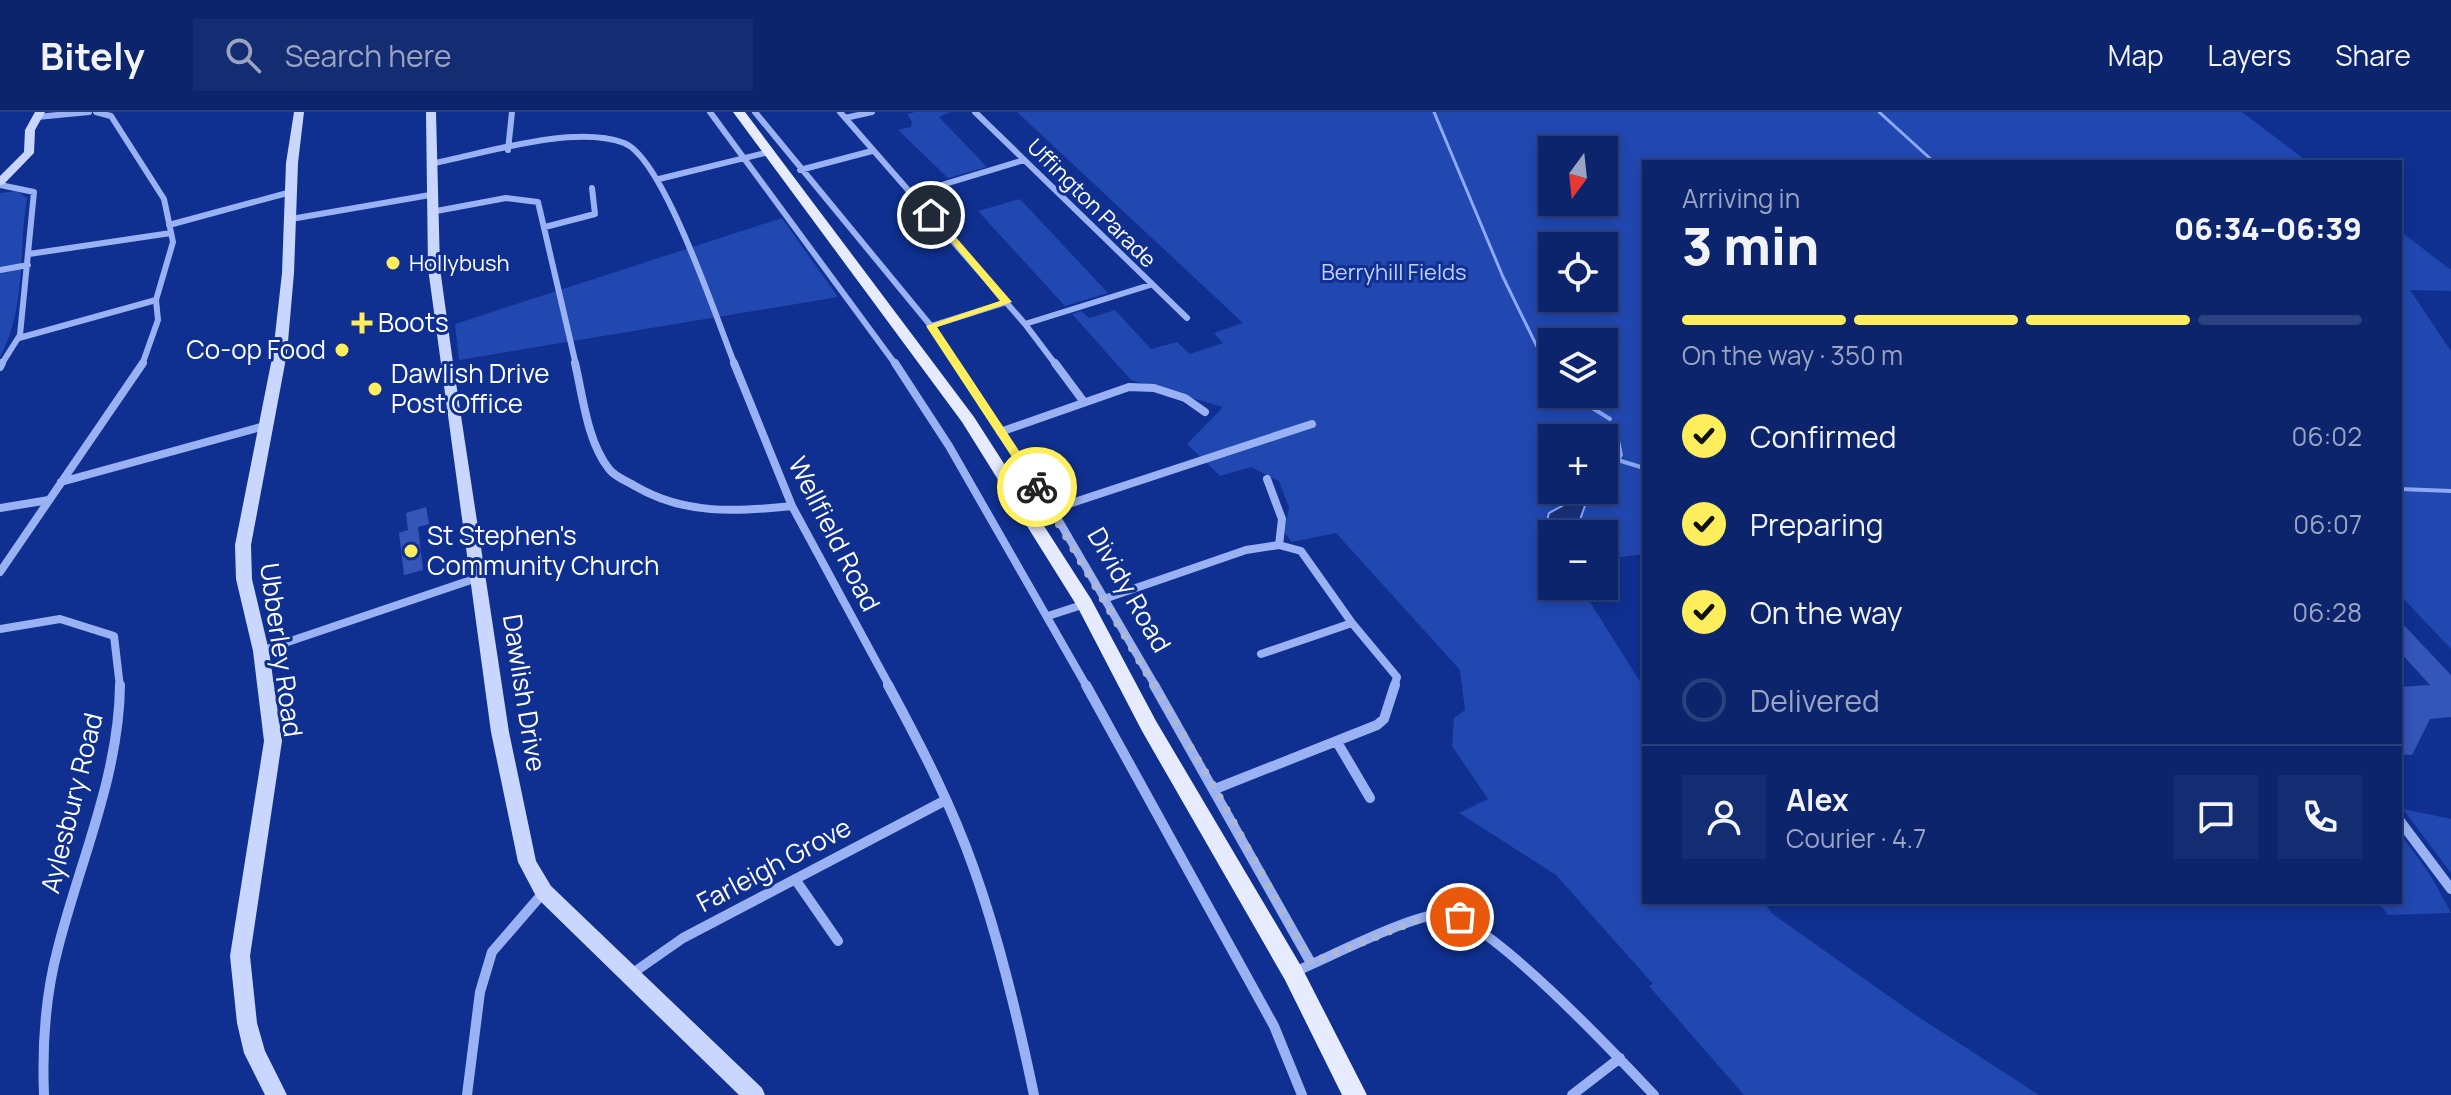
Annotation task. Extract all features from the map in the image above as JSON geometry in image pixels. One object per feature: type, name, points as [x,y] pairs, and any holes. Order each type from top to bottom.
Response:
[{"type":"main road","name":"Dividy Road","points":[[739,112],[968,420],[1085,604],[1149,726],[1293,973],[1355,1095]]},
{"type":"street","points":[[0,367],[18,338],[34,192],[0,183],[29,153],[30,130],[39,114],[89,112]]},
{"type":"street","points":[[0,572],[145,361],[158,320],[156,300],[173,242],[164,199],[111,116],[96,112]]},
{"type":"street","name":"Ubberley Road","points":[[276,1095],[255,1053],[247,1023],[240,956],[273,741],[261,651],[244,579],[243,545],[252,486],[269,425],[280,353],[299,112]]},
{"type":"street","name":"Dawlish Drive","points":[[431,112],[430,204],[441,329],[480,577],[500,732],[527,862],[544,892],[754,1095]]},
{"type":"street","points":[[508,150],[512,112]]},
{"type":"street","points":[[710,112],[892,359],[941,434],[1048,616],[1274,1026],[1302,1095]]},
{"type":"street","name":"Dividy Road","points":[[755,112],[931,326],[1052,509],[1215,789],[1311,963]]},
{"type":"street","points":[[842,115],[872,112]]},
{"type":"street","name":"Uffington Parade","points":[[975,112],[1187,318]]},
{"type":"street","points":[[842,115],[1007,302],[1084,402]]},
{"type":"street","name":"Wellfield Road","points":[[430,164],[577,138],[619,142],[641,154],[659,179],[792,506],[915,734],[974,868],[1016,1011],[1034,1095]]},
{"type":"street","points":[[800,170],[872,151]]},
{"type":"street","points":[[659,179],[769,152]]},
{"type":"street","points":[[912,194],[1024,160]]},
{"type":"street","points":[[545,227],[595,214],[592,188]]},
{"type":"street","points":[[29,254],[79,245],[131,242],[291,192]]},
{"type":"street","points":[[291,219],[506,198],[538,202],[592,436],[610,471],[657,499],[694,508],[739,512],[792,506]]},
{"type":"street","points":[[0,270],[28,265]]},
{"type":"street","name":"Uffington Parade","points":[[1025,324],[1150,285]]},
{"type":"street","points":[[18,338],[156,300]]},
{"type":"street","points":[[931,326],[1007,302]]},
{"type":"street","points":[[1000,432],[1129,387],[1154,388],[1185,398],[1205,412]]},
{"type":"street","points":[[1029,517],[1312,424]]},
{"type":"street","points":[[60,482],[269,425]]},
{"type":"street","points":[[1267,479],[1282,519],[1279,545]]},
{"type":"street","points":[[0,508],[49,500]]},
{"type":"street","points":[[1104,599],[1246,550],[1279,545],[1301,551],[1352,623],[1397,677],[1384,719],[1337,742],[1215,789]]},
{"type":"street","points":[[261,651],[480,577]]},
{"type":"street","name":"Dividy Road","points":[[1048,616],[1085,604]]},
{"type":"street","name":"Aylesbury Road","points":[[0,629],[60,619],[114,636],[121,656],[116,731],[56,952],[41,1046],[44,1095]]},
{"type":"street","points":[[1261,654],[1352,623]]},
{"type":"street","points":[[1337,742],[1370,798]]},
{"type":"street","name":"Farleigh Grove","points":[[629,975],[683,938],[944,801]]},
{"type":"street","points":[[2402,824],[2451,889]]},
{"type":"street","points":[[795,879],[838,941]]},
{"type":"street","points":[[467,1095],[480,992],[492,952],[544,892]]},
{"type":"street","points":[[1293,973],[1427,916],[1445,914],[1460,917],[1492,938],[1620,1058],[1654,1095]]},
{"type":"street","points":[[1572,1095],[1620,1058]]},
{"type":"green space","points":[[950,112],[939,117],[987,167],[948,178],[898,130],[911,127],[912,122],[907,114]]},
{"type":"green space","name":"Berryhill Fields","points":[[1017,112],[2242,112],[2305,160],[1642,160],[1642,554],[1618,557],[1618,520],[1538,520],[1538,600],[1589,600],[1642,685],[1642,904],[1765,904],[1774,915],[1914,1014],[2039,1095],[1744,1095],[1649,986],[1653,984],[1556,875],[1459,813],[1488,799],[1452,746],[1454,718],[1465,710],[1460,670],[1336,533],[1292,542],[1284,532],[1289,508],[1279,481],[1251,467],[1220,476],[1187,444],[1223,407],[1131,380],[1072,314],[1081,311],[1089,318],[1115,310],[1151,349],[1177,342],[1190,354],[1223,343],[1214,333],[1243,323]]},
{"type":"green space","points":[[17,191],[27,198],[18,299],[9,338],[0,357],[0,193]]},
{"type":"green space","points":[[1020,199],[1108,293],[1065,306],[978,211]]},
{"type":"green space","points":[[782,218],[838,297],[459,360],[455,324]]},
{"type":"green space","points":[[2402,233],[2451,270],[2451,291],[2410,290],[2451,351],[2451,649],[2402,597]]},
{"type":"green space","points":[[2403,809],[2451,819],[2451,873]]},
{"type":"green space","points":[[2402,836],[2431,876],[2451,913],[2388,915],[2380,904],[2402,904]]},
{"type":"shaded area","points":[[1566,504],[1586,504],[1580,520],[1547,520],[1549,513]]},
{"type":"building","name":"St Stephen's Community Church","points":[[426,507],[429,524],[418,527],[423,570],[404,575],[399,533],[408,530],[406,513]]},
{"type":"building","points":[[2402,623],[2451,675],[2451,717],[2430,719],[2412,755],[2402,754],[2402,687],[2430,685],[2402,654]]},
{"type":"waterway","points":[[1434,112],[1503,277],[1538,349]]},
{"type":"waterway","points":[[1879,112],[1932,160]]},
{"type":"waterway","points":[[1592,408],[1610,419]]},
{"type":"waterway","points":[[1618,440],[1621,455],[1618,459]]},
{"type":"waterway","points":[[1621,461],[1642,467]]},
{"type":"waterway","points":[[2402,489],[2451,491]]},
{"type":"way so far","points":[[1037,487],[1215,789],[1311,963],[1427,916],[1445,914],[1460,917]]},
{"type":"place","name":"Hollybush","points":[[393,263]]},
{"type":"place","name":"Boots","points":[[362,323]]},
{"type":"place","name":"Co-op Food","points":[[342,350]]},
{"type":"place","name":"Dawlish Drive Post Office","points":[[375,389]]},
{"type":"place","name":"St Stephen's Community Church","points":[[411,551]]},
{"type":"route","points":[[931,215],[1007,302],[931,326],[1037,487]]}]
